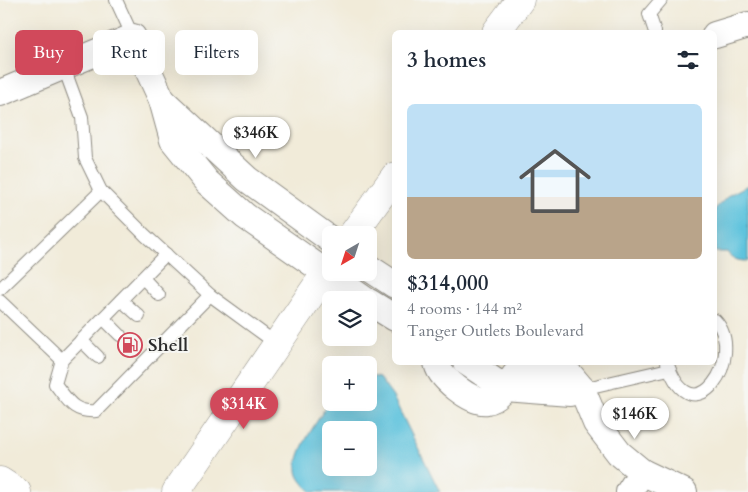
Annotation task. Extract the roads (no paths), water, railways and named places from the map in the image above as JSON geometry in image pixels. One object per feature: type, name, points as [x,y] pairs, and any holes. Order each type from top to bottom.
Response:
[{"type":"street","points":[[498,30],[520,0]]},
{"type":"street","points":[[717,34],[748,25]]},
{"type":"street","points":[[0,93],[40,75]]},
{"type":"street","points":[[150,75],[162,100],[173,140],[207,182],[246,216],[322,264]]},
{"type":"street","points":[[162,100],[247,179],[322,233]]},
{"type":"street","points":[[359,226],[392,180]]},
{"type":"street","points":[[378,274],[392,283]]},
{"type":"street","points":[[176,492],[322,278]]},
{"type":"street","points":[[344,281],[355,291]]},
{"type":"street","points":[[377,307],[392,316]]},
{"type":"street","points":[[437,365],[438,370],[446,380],[475,399],[486,401],[498,396],[520,365]]},
{"type":"street","points":[[470,365],[505,388],[570,393],[582,389]]},
{"type":"street","points":[[529,365],[571,376],[582,389],[596,423],[619,454],[635,482],[684,492]]},
{"type":"street","points":[[0,480],[17,492]]},
{"type":"lane","points":[[116,0],[130,30]]},
{"type":"lane","points":[[654,30],[650,14],[661,0]]},
{"type":"lane","points":[[67,75],[82,116],[85,158],[101,191],[210,295],[277,344]]},
{"type":"lane","points":[[0,289],[101,191]]},
{"type":"lane","points":[[166,254],[62,360],[55,384],[70,403],[83,412],[96,411],[122,379],[161,338],[182,317],[210,295]]},
{"type":"lane","points":[[143,278],[159,295]]},
{"type":"lane","points":[[121,300],[138,316]]},
{"type":"lane","points":[[0,301],[62,360]]},
{"type":"lane","points":[[103,318],[120,335]]},
{"type":"lane","points":[[717,321],[726,325],[736,335]]},
{"type":"lane","points":[[82,340],[98,357]]},
{"type":"lane","points":[[582,389],[668,366],[671,375],[682,387],[696,394],[712,394],[726,388]]},
{"type":"water","points":[[748,185],[748,261],[734,258],[727,252],[717,252],[717,207],[729,195]]},
{"type":"water","points":[[377,378],[379,378],[393,397],[440,492],[312,492],[302,482],[297,470],[300,453],[324,411],[377,411]]},
{"type":"place","name":"Shell","points":[[130,345]]}]
